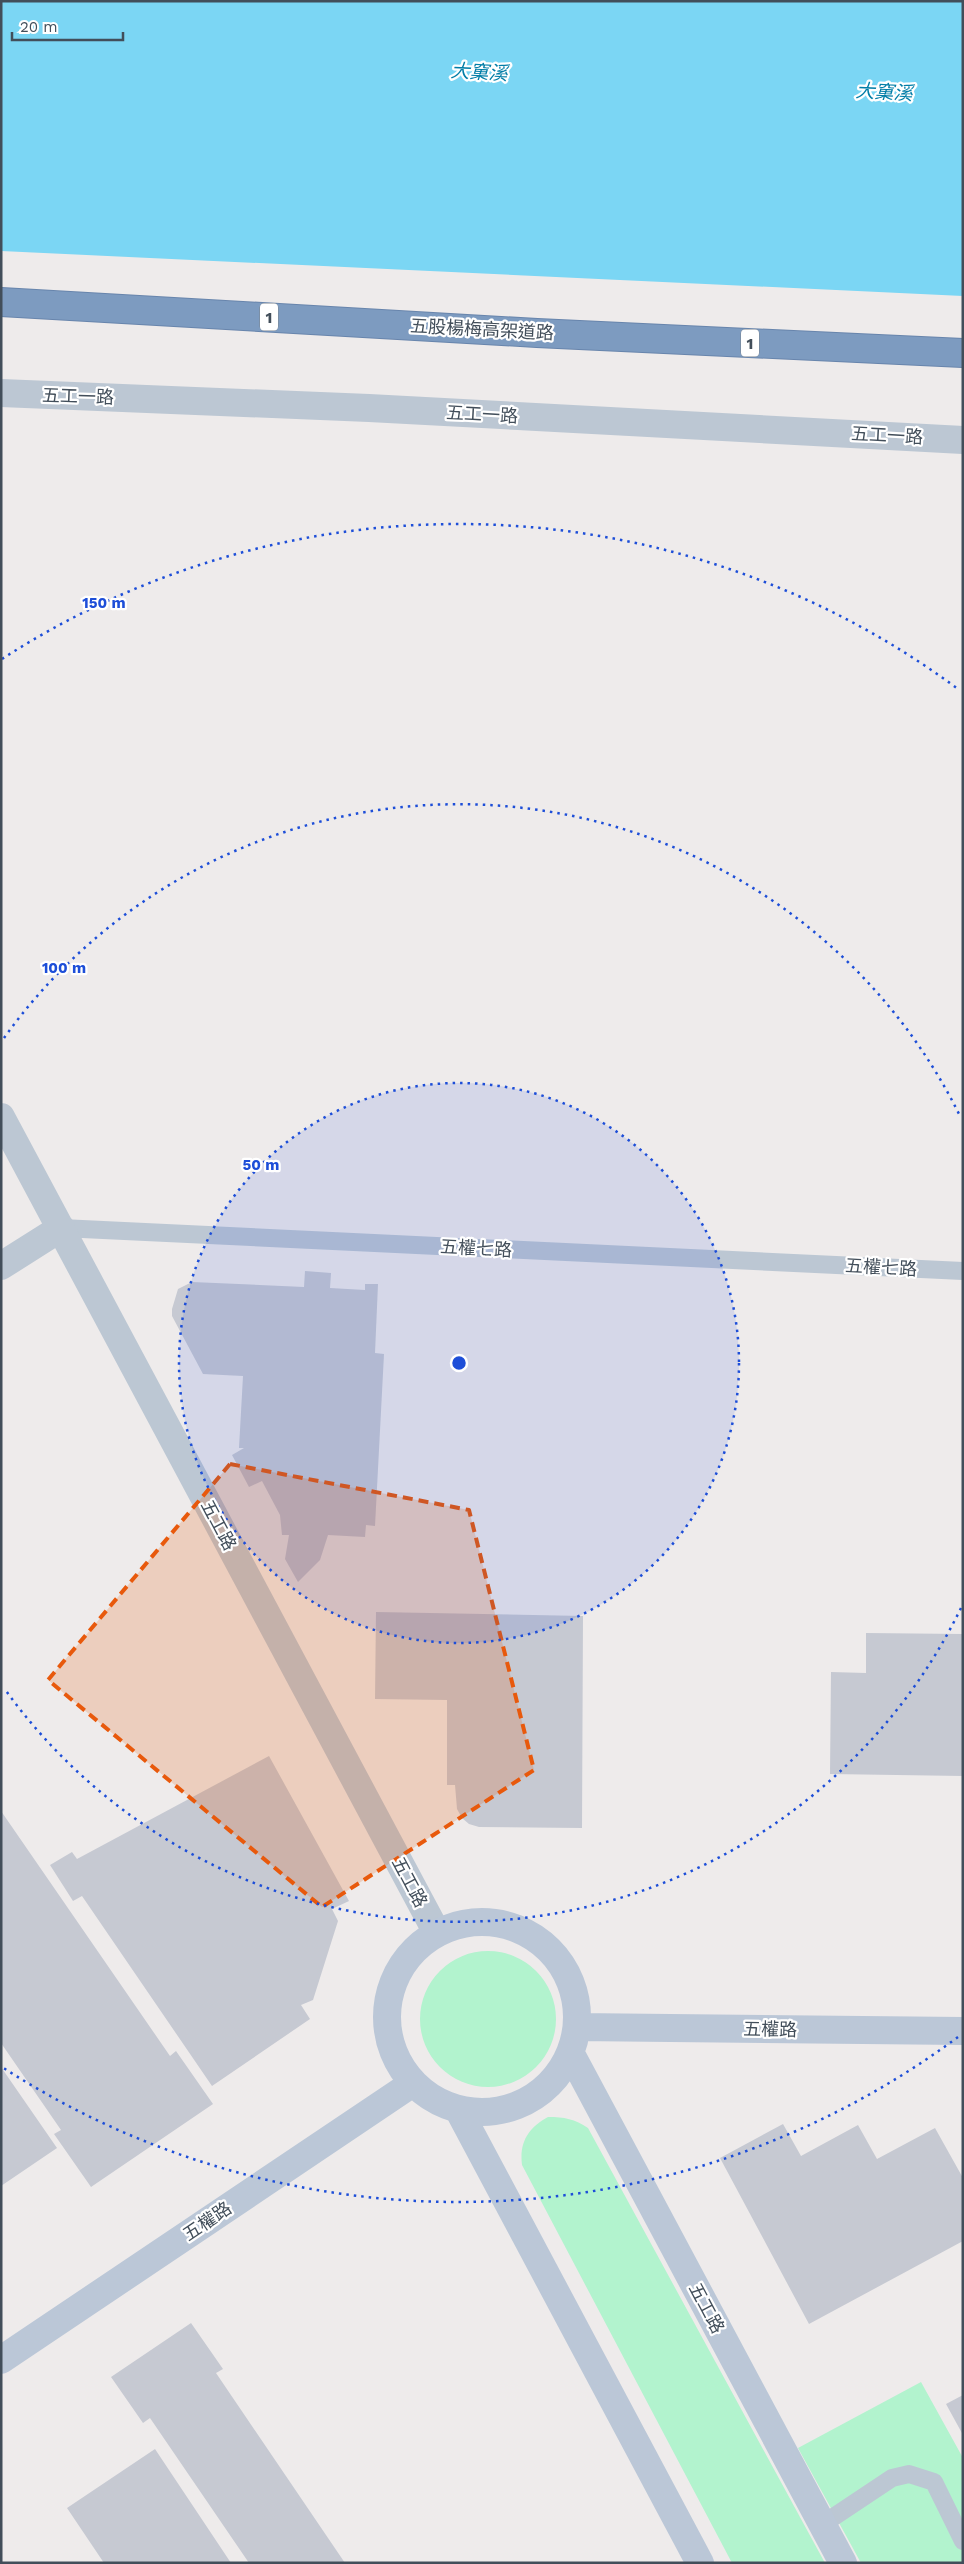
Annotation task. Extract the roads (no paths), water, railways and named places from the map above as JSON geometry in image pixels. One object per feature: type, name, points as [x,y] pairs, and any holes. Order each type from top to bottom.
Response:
[{"type":"highway","name":"五股楊梅高架道路","points":[[1,302],[527,332],[963,353]]},
{"type":"street","name":"五工一路","points":[[1,393],[359,408],[963,440]]},
{"type":"street","name":"五工路","points":[[1,1117],[437,1933]]},
{"type":"street","points":[[1,1266],[61,1228]]},
{"type":"street","points":[[487,1922],[512,1927],[535,1938],[555,1955],[568,1976],[576,2001],[577,2026],[571,2054],[557,2077],[537,2095],[512,2108],[486,2112],[458,2109],[427,2094],[413,2083],[399,2062],[390,2039],[387,2014],[391,1990],[402,1967],[417,1948],[437,1933],[462,1924],[487,1922]]},
{"type":"street","name":"五權路","points":[[577,2026],[963,2031]]},
{"type":"street","name":"五工路","points":[[571,2054],[843,2563]]},
{"type":"street","name":"五權路","points":[[1,2360],[413,2083]]},
{"type":"street","points":[[458,2109],[700,2563]]},
{"type":"lane","name":"五權七路","points":[[61,1228],[963,1271]]},
{"type":"lane","points":[[823,2524],[892,2478],[909,2474],[934,2482],[963,2541]]},
{"type":"water","name":"大窠溪","points":[[1,1],[963,1],[963,296],[1,251]]}]
